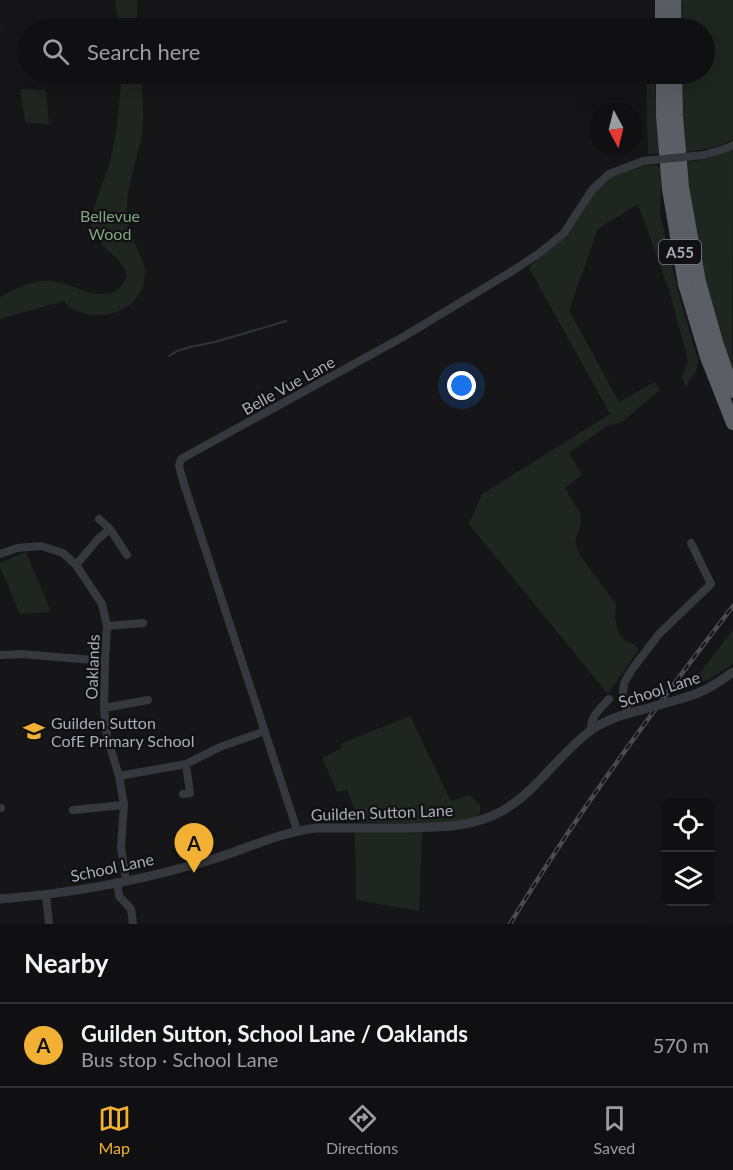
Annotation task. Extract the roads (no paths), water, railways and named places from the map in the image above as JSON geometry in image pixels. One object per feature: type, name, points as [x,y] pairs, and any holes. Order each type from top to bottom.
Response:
[{"type":"highway","points":[[662,0],[662,18]]},
{"type":"highway","points":[[674,0],[674,18]]},
{"type":"highway","name":"A55","points":[[663,84],[663,116],[669,189],[685,284],[707,357],[733,423]]},
{"type":"highway","name":"A55","points":[[675,84],[681,187],[699,282],[733,391]]},
{"type":"street","name":"Belle Vue Lane","points":[[297,830],[179,466],[181,459],[403,337],[514,270],[564,233],[592,190],[609,174],[643,161],[704,155],[733,145]]},
{"type":"street","points":[[99,519],[110,529],[127,555]]},
{"type":"street","points":[[76,565],[98,539],[110,529]]},
{"type":"street","points":[[628,713],[623,693],[624,683],[633,668],[659,634],[711,584],[691,543]]},
{"type":"street","name":"Oaklands","points":[[0,554],[17,548],[42,546],[63,553],[76,565],[102,604],[107,626],[104,708],[107,737],[124,805],[119,896],[131,909],[130,923]]},
{"type":"street","name":"Oaklands","points":[[107,626],[138,625]]},
{"type":"street","points":[[1,655],[11,659],[22,654],[105,660]]},
{"type":"street","name":"School Lane","points":[[502,811],[531,789],[591,730],[628,713],[699,693],[711,688],[733,672]]},
{"type":"street","name":"School Lane","points":[[591,730],[592,717],[609,699]]},
{"type":"street","name":"Oaklands","points":[[104,708],[143,701]]},
{"type":"street","points":[[118,776],[186,764],[220,747],[265,731]]},
{"type":"street","points":[[183,794],[190,793],[186,764]]},
{"type":"street","points":[[73,810],[124,805]]},
{"type":"street","name":"Guilden Sutton Lane","points":[[297,830],[441,827],[468,824],[502,811]]},
{"type":"street","name":"School Lane","points":[[0,899],[46,895],[188,866],[297,830]]},
{"type":"street","points":[[46,895],[49,924]]},
{"type":"waterway","points":[[169,356],[190,347],[286,321]]},
{"type":"railway","points":[[510,924],[562,842],[617,762],[733,606]]},
{"type":"place","name":"Guilden Sutton CofE Primary School","points":[[34,731]]},
{"type":"place","name":"Guilden Sutton, School Lane / Oaklands","points":[[194,873]]},
{"type":"park label","name":"Bellevue Wood","points":[[110,224]]}]
